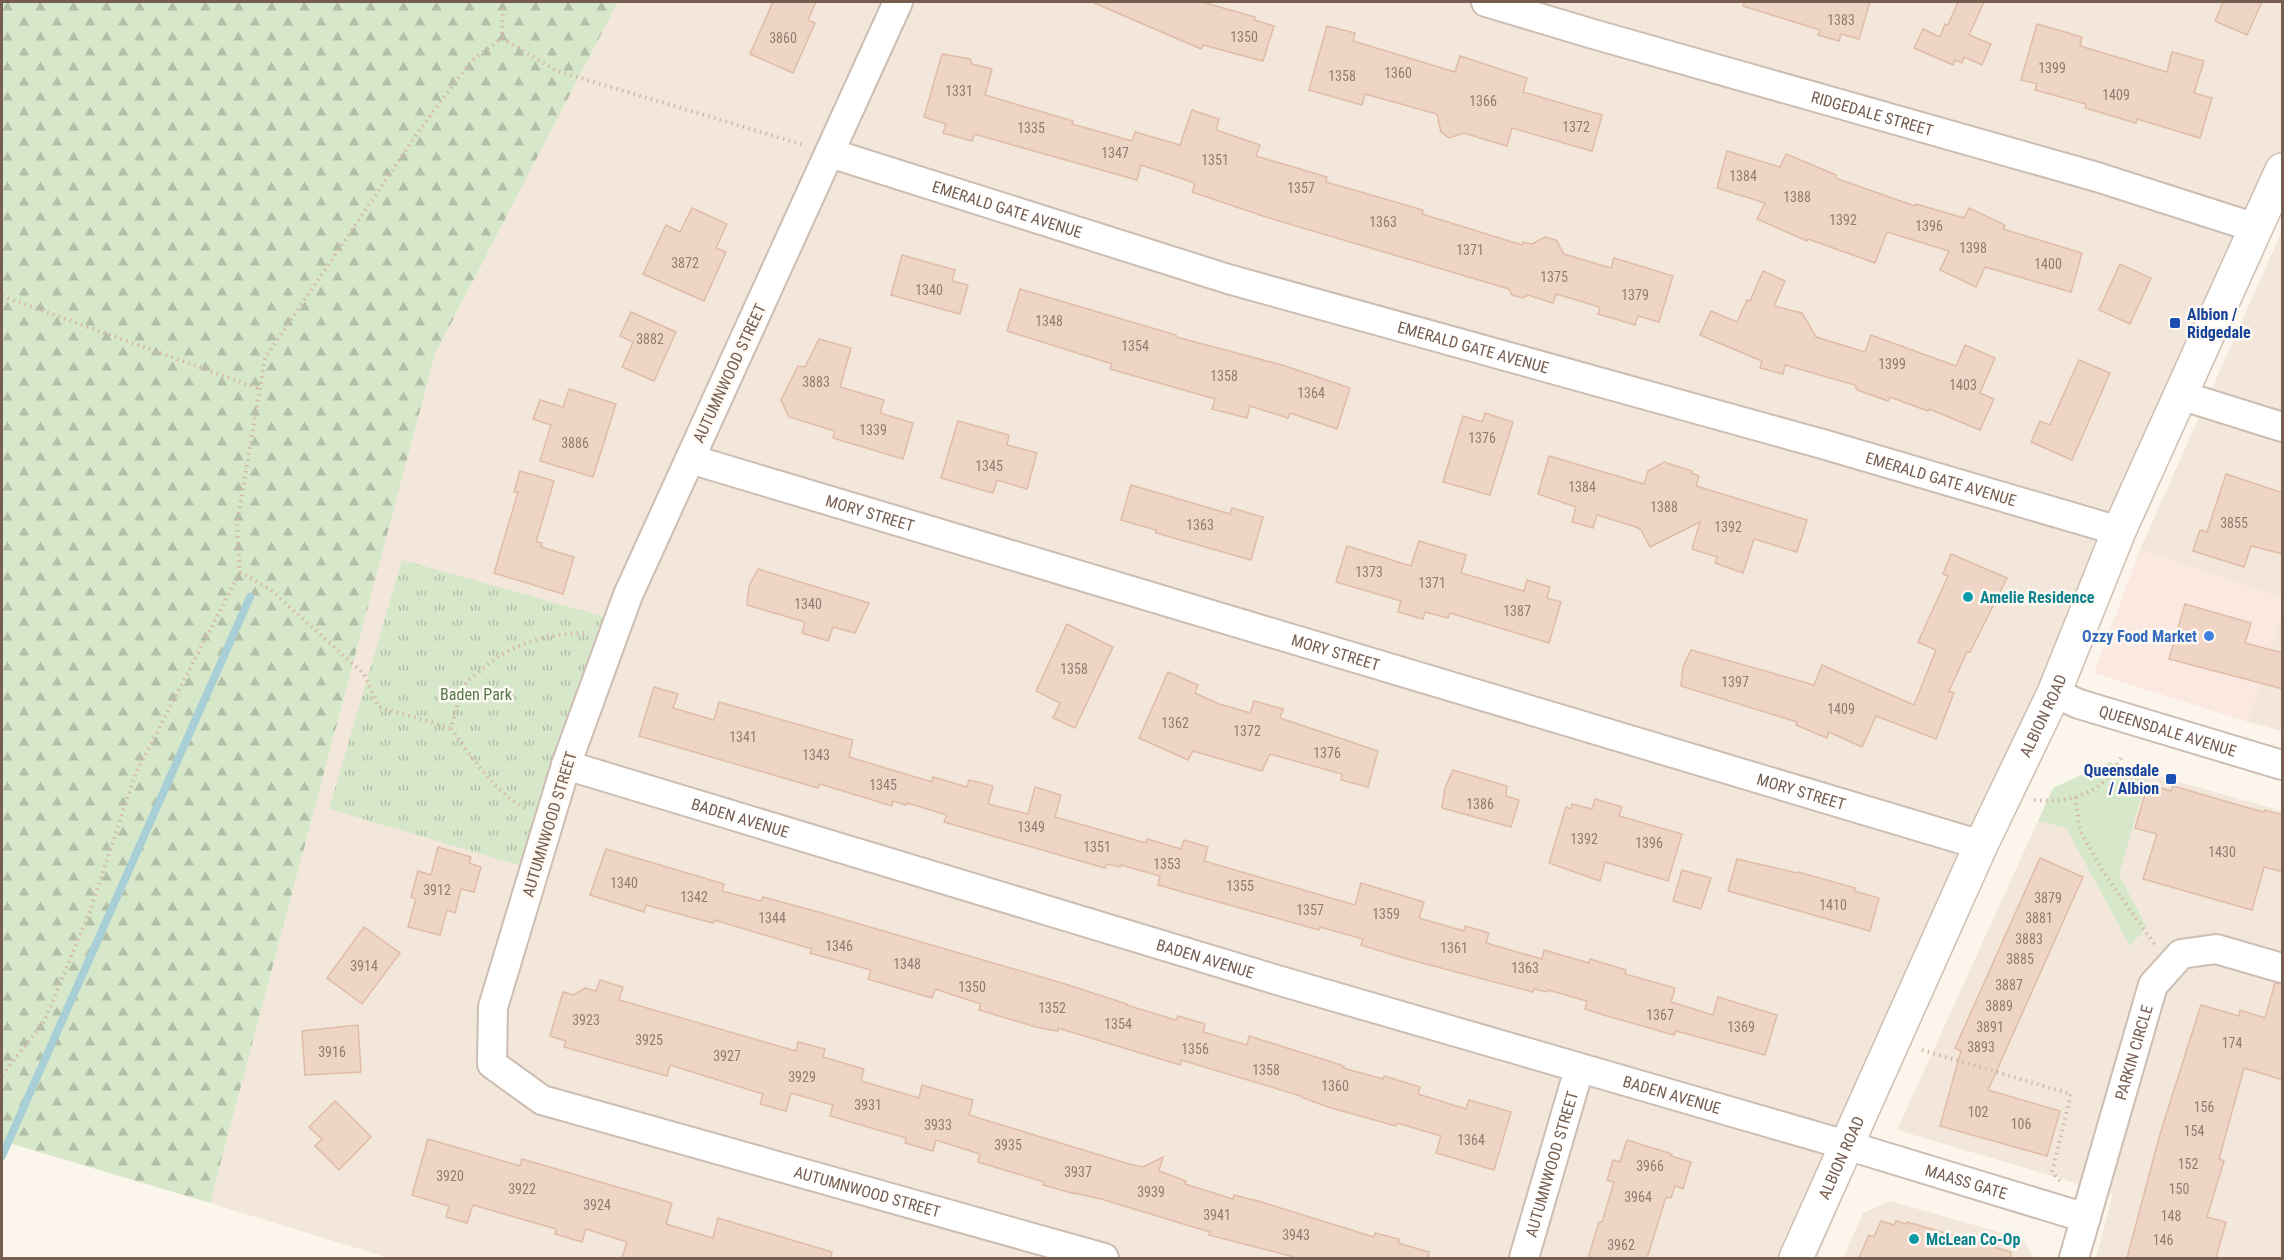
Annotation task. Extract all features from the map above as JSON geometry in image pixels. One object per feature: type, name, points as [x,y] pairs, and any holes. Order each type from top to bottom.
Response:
[{"type":"street","name":"AUTUMNWOOD STREET","points":[[898,2],[628,595],[566,765],[494,1007],[492,1064],[542,1100],[1104,1258]]},
{"type":"street","name":"RIDGEDALE STREET","points":[[1486,2],[2097,177],[2256,228]]},
{"type":"street","name":"EMERALD GATE AVENUE","points":[[830,153],[1228,279],[1826,445],[2119,531]]},
{"type":"street","name":"ALBION ROAD","points":[[1796,1258],[1981,845],[2054,693],[2119,531],[2283,170]]},
{"type":"street","points":[[2180,395],[2283,427]]},
{"type":"street","name":"MORY STREET","points":[[690,459],[1981,845]]},
{"type":"street","name":"QUEENSDALE AVENUE","points":[[2054,693],[2079,704],[2283,765]]},
{"type":"street","name":"BADEN AVENUE","points":[[566,765],[1288,984],[1846,1145]]},
{"type":"street","points":[[2169,964],[2181,954],[2216,949],[2283,968]]},
{"type":"street","name":"PARKIN CIRCLE","points":[[2074,1258],[2153,985],[2169,964]]},
{"type":"street","name":"AUTUMNWOOD STREET","points":[[1524,1258],[1579,1069]]},
{"type":"street","name":"MAASS GATE","points":[[1846,1145],[2086,1218]]},
{"type":"path","points":[[502,38],[503,2]]},
{"type":"path","points":[[502,38],[558,70],[830,153]]},
{"type":"path","points":[[2,1075],[44,1022],[90,911],[135,775],[240,572],[237,524],[265,358],[419,131],[471,61],[502,38]]},
{"type":"path","points":[[2,296],[260,389]]},
{"type":"path","points":[[240,572],[272,590],[364,674],[379,707],[451,728],[490,780],[512,801],[550,820]]},
{"type":"path","points":[[451,728],[466,683],[484,666],[511,648],[537,639],[576,633],[598,632],[614,635]]},
{"type":"path","points":[[2030,800],[2055,802],[2087,793],[2106,779],[2123,755]]},
{"type":"path","points":[[2075,797],[2080,831],[2098,862],[2169,964]]},
{"type":"path","points":[[1922,1050],[2071,1094],[2052,1172],[2061,1181]]},
{"type":"shaded area","points":[[618,2],[2282,2],[2282,178],[1817,1258],[389,1258],[210,1203],[435,354]]},
{"type":"shaded area","points":[[2282,231],[2282,598],[2140,550]]},
{"type":"shaded area","points":[[2140,550],[2282,598],[2282,611],[2248,722],[2094,673]]},
{"type":"shaded area","points":[[2282,611],[2282,731],[2248,722]]},
{"type":"shaded area","points":[[2148,773],[2282,811],[2282,1258],[2096,1258],[2113,1194],[1897,1130],[2038,821],[2066,828],[2130,946],[2147,927],[2119,875]]},
{"type":"shaded area","points":[[1890,1201],[2023,1239],[2034,1258],[1843,1258],[1863,1213]]},
{"type":"green space","points":[[2,2],[618,2],[435,354],[210,1203],[2,1141]]},
{"type":"green space","name":"Baden Park","points":[[402,560],[616,620],[532,869],[329,809]]},
{"type":"green space","points":[[2109,762],[2148,773],[2119,875],[2147,927],[2130,946],[2066,828],[2038,821],[2053,788]]},
{"type":"building","points":[[773,2],[816,2],[808,20],[815,23],[793,73],[750,54]]},
{"type":"building","points":[[1092,2],[1202,2],[1255,17],[1254,20],[1274,26],[1263,61],[1203,45],[1201,49]]},
{"type":"building","points":[[1744,2],[1870,2],[1859,39],[1841,34],[1839,41],[1818,35],[1820,30],[1743,6]]},
{"type":"building","points":[[1958,2],[1984,2],[1969,35],[1991,44],[1982,65],[1964,57],[1962,63],[1955,60],[1953,65],[1914,48],[1923,29],[1940,37]]},
{"type":"building","points":[[2223,2],[2262,2],[2247,35],[2215,21]]},
{"type":"building","points":[[2037,24],[2082,37],[2080,46],[2167,72],[2172,52],[2204,61],[2194,93],[2212,98],[2200,138],[2137,119],[2136,123],[2085,108],[2086,104],[2035,90],[2037,84],[2021,80]]},
{"type":"building","points":[[1327,26],[1355,33],[1353,41],[1455,72],[1460,56],[1527,78],[1523,92],[1602,115],[1592,151],[1512,128],[1507,146],[1464,133],[1449,138],[1441,132],[1437,114],[1365,94],[1362,105],[1309,90]]},
{"type":"building","points":[[942,54],[970,59],[972,64],[992,69],[985,95],[1073,121],[1072,124],[1132,141],[1135,132],[1180,145],[1192,110],[1219,119],[1216,130],[1260,145],[1256,156],[1327,177],[1326,182],[1423,210],[1422,214],[1522,245],[1523,242],[1532,244],[1545,237],[1556,240],[1564,254],[1611,268],[1614,258],[1673,276],[1659,322],[1638,316],[1635,325],[1598,314],[1600,307],[1556,294],[1553,303],[1528,295],[1523,298],[1512,295],[1509,289],[1266,217],[1192,192],[1195,183],[1141,165],[1137,180],[974,134],[972,141],[943,133],[946,124],[924,117]]},
{"type":"building","points":[[1727,151],[1780,167],[1786,154],[1836,175],[1835,178],[1915,206],[1916,204],[1964,218],[1969,208],[2005,225],[2003,229],[2082,253],[2071,292],[1985,267],[1976,287],[1940,270],[1949,251],[1887,232],[1875,263],[1808,239],[1807,241],[1757,219],[1765,203],[1717,188]]},
{"type":"building","points":[[692,208],[727,224],[716,248],[726,252],[704,301],[643,274],[666,225],[680,232]]},
{"type":"building","points":[[902,255],[955,270],[952,281],[968,285],[960,314],[891,295]]},
{"type":"building","points":[[2120,264],[2151,278],[2130,324],[2099,310]]},
{"type":"building","points":[[1763,271],[1785,281],[1774,306],[1802,313],[1816,337],[1865,352],[1871,335],[1956,366],[1965,345],[1995,358],[1980,393],[1994,399],[1980,430],[1929,409],[1928,411],[1890,397],[1888,401],[1857,390],[1855,385],[1785,365],[1783,374],[1760,368],[1762,361],[1700,335],[1711,311],[1737,322],[1747,300],[1750,301]]},
{"type":"building","points":[[1020,289],[1176,335],[1176,337],[1282,365],[1350,388],[1337,429],[1290,413],[1288,418],[1250,406],[1247,418],[1212,409],[1215,399],[1110,369],[1112,364],[1007,331]]},
{"type":"building","points":[[631,312],[676,332],[654,381],[622,367],[633,342],[620,336]]},
{"type":"building","points":[[819,339],[851,348],[840,387],[884,400],[880,413],[913,423],[903,459],[833,438],[835,431],[789,417],[781,400],[798,366],[805,367]]},
{"type":"building","points":[[2079,360],[2110,373],[2072,460],[2031,442],[2040,421],[2050,425]]},
{"type":"building","points":[[569,389],[616,404],[593,477],[540,461],[551,425],[533,419],[540,400],[563,407]]},
{"type":"building","points":[[1485,413],[1513,422],[1490,495],[1443,482],[1463,416],[1482,422]]},
{"type":"building","points":[[958,421],[1009,435],[1007,445],[1037,453],[1027,489],[997,480],[993,493],[941,478]]},
{"type":"building","points":[[1549,456],[1644,484],[1648,471],[1664,462],[1692,471],[1691,473],[1699,476],[1696,486],[1807,520],[1797,552],[1754,539],[1743,573],[1715,563],[1717,557],[1692,549],[1700,522],[1650,547],[1641,530],[1636,527],[1597,515],[1593,528],[1572,522],[1576,507],[1538,494]]},
{"type":"building","points":[[520,471],[554,481],[536,542],[542,543],[541,547],[574,557],[563,594],[494,573],[518,492],[514,492]]},
{"type":"building","points":[[2226,474],[2283,493],[2283,554],[2251,546],[2244,567],[2193,551],[2200,530],[2207,532]]},
{"type":"building","points":[[1131,485],[1230,514],[1232,508],[1263,517],[1251,560],[1156,533],[1156,530],[1121,520]]},
{"type":"building","points":[[1419,541],[1466,555],[1461,573],[1524,591],[1527,580],[1550,587],[1547,598],[1561,602],[1549,643],[1450,613],[1448,618],[1425,612],[1423,619],[1398,612],[1401,601],[1336,582],[1347,546],[1411,566]]},
{"type":"building","points":[[1951,554],[2007,578],[1949,691],[1954,693],[1936,739],[1876,716],[1862,747],[1829,732],[1827,738],[1796,725],[1797,722],[1681,686],[1683,667],[1691,650],[1814,685],[1822,665],[1914,705],[1936,650],[1918,642],[1948,576],[1943,574]]},
{"type":"building","points":[[758,569],[869,603],[855,633],[833,627],[828,641],[802,633],[805,622],[747,605],[749,586]]},
{"type":"building","name":"Ozzy Food Market","points":[[2185,604],[2251,623],[2245,643],[2283,653],[2283,689],[2169,659]]},
{"type":"building","points":[[1067,624],[1113,647],[1075,728],[1053,718],[1060,703],[1036,691]]},
{"type":"building","points":[[1168,672],[1198,685],[1195,693],[1219,704],[1250,713],[1254,701],[1283,709],[1280,718],[1378,751],[1368,787],[1341,780],[1342,774],[1270,754],[1262,771],[1193,751],[1188,760],[1139,738]]},
{"type":"building","points":[[654,687],[678,694],[673,708],[714,720],[719,702],[853,740],[849,757],[932,782],[933,777],[967,787],[969,780],[993,786],[988,804],[1028,814],[1035,787],[1061,795],[1055,817],[1146,843],[1147,839],[1181,849],[1184,840],[1208,847],[1204,861],[1355,905],[1361,883],[1424,902],[1419,918],[1464,931],[1465,926],[1489,933],[1486,943],[1542,959],[1544,950],[1589,963],[1590,959],[1626,970],[1625,974],[1675,988],[1671,1002],[1713,1015],[1718,997],[1777,1015],[1765,1055],[1676,1031],[1674,1035],[1604,1015],[1585,1009],[1587,1001],[1548,990],[1547,992],[1534,989],[1533,992],[1407,959],[1361,945],[1363,939],[1320,927],[1319,930],[1158,885],[1160,876],[1121,865],[1120,867],[1107,864],[1105,868],[944,822],[947,815],[907,803],[906,805],[893,801],[892,806],[820,784],[818,788],[639,736]]},
{"type":"building","points":[[1453,770],[1507,786],[1506,796],[1519,800],[1511,827],[1442,808],[1445,788]]},
{"type":"building","points":[[2148,784],[2171,791],[2173,786],[2252,809],[2283,815],[2283,872],[2264,867],[2252,910],[2143,879],[2157,834],[2135,828]]},
{"type":"building","points":[[1595,799],[1622,807],[1619,816],[1682,834],[1668,881],[1605,862],[1600,881],[1549,863],[1566,807],[1571,809],[1572,804],[1592,809]]},
{"type":"building","points":[[438,847],[471,857],[469,863],[481,867],[474,892],[461,889],[455,913],[447,910],[440,935],[408,927],[416,899],[411,897],[418,871],[431,875]]},
{"type":"building","points":[[606,849],[724,884],[722,891],[761,901],[763,897],[822,913],[1062,983],[1176,1020],[1178,1016],[1205,1024],[1203,1032],[1247,1045],[1249,1036],[1344,1066],[1343,1068],[1383,1079],[1384,1076],[1420,1087],[1418,1094],[1466,1109],[1469,1100],[1511,1112],[1494,1170],[1436,1153],[1441,1136],[1328,1107],[1301,1096],[1181,1060],[1180,1065],[1058,1028],[1058,1031],[1036,1027],[979,1010],[981,1004],[935,989],[932,998],[868,979],[871,970],[810,953],[812,949],[714,920],[713,923],[646,905],[644,912],[590,895]]},
{"type":"building","points":[[2040,858],[2083,877],[1988,1090],[2060,1111],[2047,1156],[1940,1126],[1961,1051],[1955,1048]]},
{"type":"building","points":[[1737,859],[1798,872],[1855,888],[1854,891],[1879,898],[1870,931],[1728,891]]},
{"type":"building","points":[[1682,870],[1711,878],[1701,909],[1673,901]]},
{"type":"building","points":[[364,927],[400,953],[362,1004],[327,978]]},
{"type":"building","points":[[600,980],[623,987],[619,1000],[796,1051],[798,1042],[825,1049],[823,1057],[864,1069],[861,1081],[919,1098],[922,1085],[973,1100],[969,1115],[1129,1164],[1143,1167],[1163,1157],[1159,1171],[1186,1181],[1185,1184],[1233,1199],[1234,1195],[1258,1201],[1374,1237],[1375,1233],[1399,1239],[1398,1243],[1429,1252],[1428,1258],[1298,1258],[1209,1235],[1210,1232],[1101,1199],[1043,1185],[1044,1182],[978,1162],[980,1154],[936,1140],[933,1151],[905,1143],[906,1138],[830,1116],[833,1105],[791,1093],[786,1111],[760,1104],[763,1094],[670,1065],[667,1076],[564,1047],[566,1041],[550,1036],[563,992],[574,995],[585,988],[596,991]]},
{"type":"building","points":[[2275,983],[2283,984],[2283,1080],[2244,1068],[2219,1159],[2224,1161],[2207,1217],[2226,1222],[2216,1258],[2127,1258],[2160,1134],[2201,1005],[2239,1016],[2240,1010],[2265,1018]]},
{"type":"building","points":[[358,1025],[361,1072],[305,1075],[302,1031]]},
{"type":"building","points":[[335,1101],[371,1137],[339,1170],[315,1146],[322,1139],[309,1127]]},
{"type":"building","points":[[428,1139],[520,1166],[522,1159],[672,1203],[666,1224],[713,1238],[718,1218],[832,1252],[831,1258],[622,1258],[627,1242],[586,1229],[582,1242],[555,1234],[556,1229],[473,1205],[467,1223],[446,1217],[449,1206],[412,1195]]},
{"type":"building","points":[[1627,1140],[1691,1162],[1683,1189],[1675,1186],[1671,1198],[1666,1197],[1647,1258],[1588,1258],[1614,1182],[1607,1180],[1613,1160],[1620,1162]]},
{"type":"building","name":"McLean Co-Op","points":[[1881,1221],[1894,1225],[1896,1221],[1906,1224],[1907,1222],[2011,1252],[2010,1258],[1859,1258],[1869,1235],[1874,1237]]},
{"type":"waterway","points":[[2,1156],[250,597]]},
{"type":"place","name":"Albion / Ridgedale","points":[[2175,323]]},
{"type":"place","name":"Amelie Residence","points":[[1968,597]]},
{"type":"place","name":"Ozzy Food Market","points":[[2209,636]]},
{"type":"place","name":"Queensdale / Albion","points":[[2171,779]]},
{"type":"place","name":"McLean Co-Op","points":[[1914,1239]]}]
